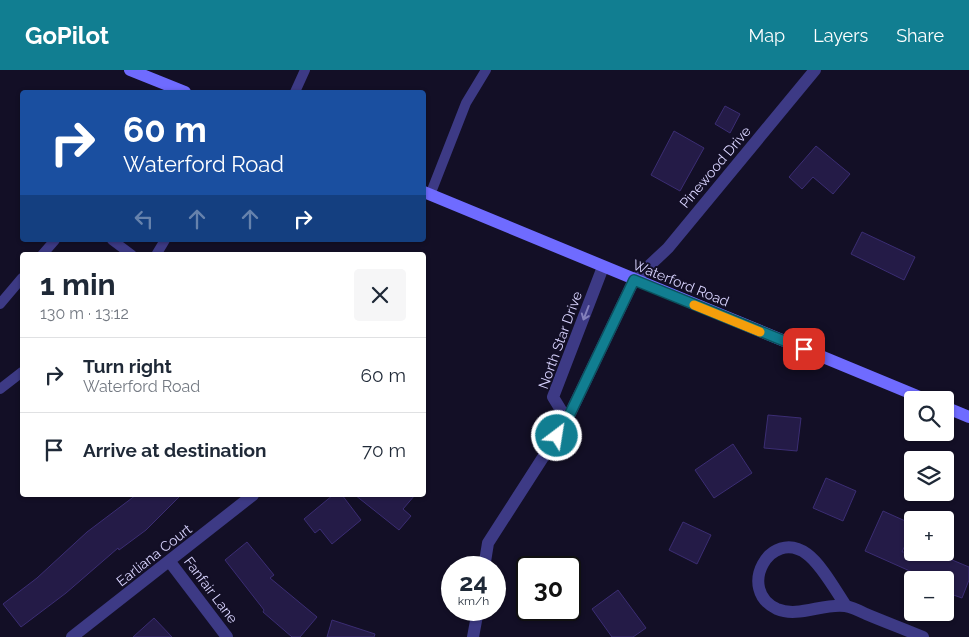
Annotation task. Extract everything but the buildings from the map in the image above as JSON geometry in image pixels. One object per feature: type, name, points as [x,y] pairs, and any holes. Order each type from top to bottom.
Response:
[{"type":"main road","points":[[130,70],[180,90]]},
{"type":"main road","name":"Waterford Road","points":[[427,193],[906,391]]},
{"type":"main road","points":[[954,411],[969,417]]},
{"type":"street","name":"Pinewood Drive","points":[[634,280],[668,248],[815,70]]},
{"type":"street","name":"North Star Drive","points":[[567,420],[552,397],[604,267]]},
{"type":"street","points":[[486,556],[488,543],[567,420],[634,280]]},
{"type":"street","name":"Earliana Court","points":[[72,637],[251,497]]},
{"type":"street","points":[[846,606],[808,554],[797,548],[787,548],[776,550],[764,558],[757,581],[760,593],[766,602],[776,608],[788,613],[823,606],[846,606],[923,637]]},
{"type":"street","name":"Fanfair Lane","points":[[170,562],[227,637]]},
{"type":"street","points":[[473,637],[476,621]]},
{"type":"lane","points":[[296,90],[305,70]]},
{"type":"lane","points":[[427,193],[466,103],[486,70]]},
{"type":"lane","points":[[45,252],[53,242]]},
{"type":"lane","points":[[115,242],[128,252]]},
{"type":"lane","points":[[0,304],[20,280]]},
{"type":"lane","points":[[0,389],[20,374]]},
{"type":"slow traffic","points":[[694,305],[760,332]]},
{"type":"route","points":[[557,436],[567,420],[634,280],[804,349]]}]
